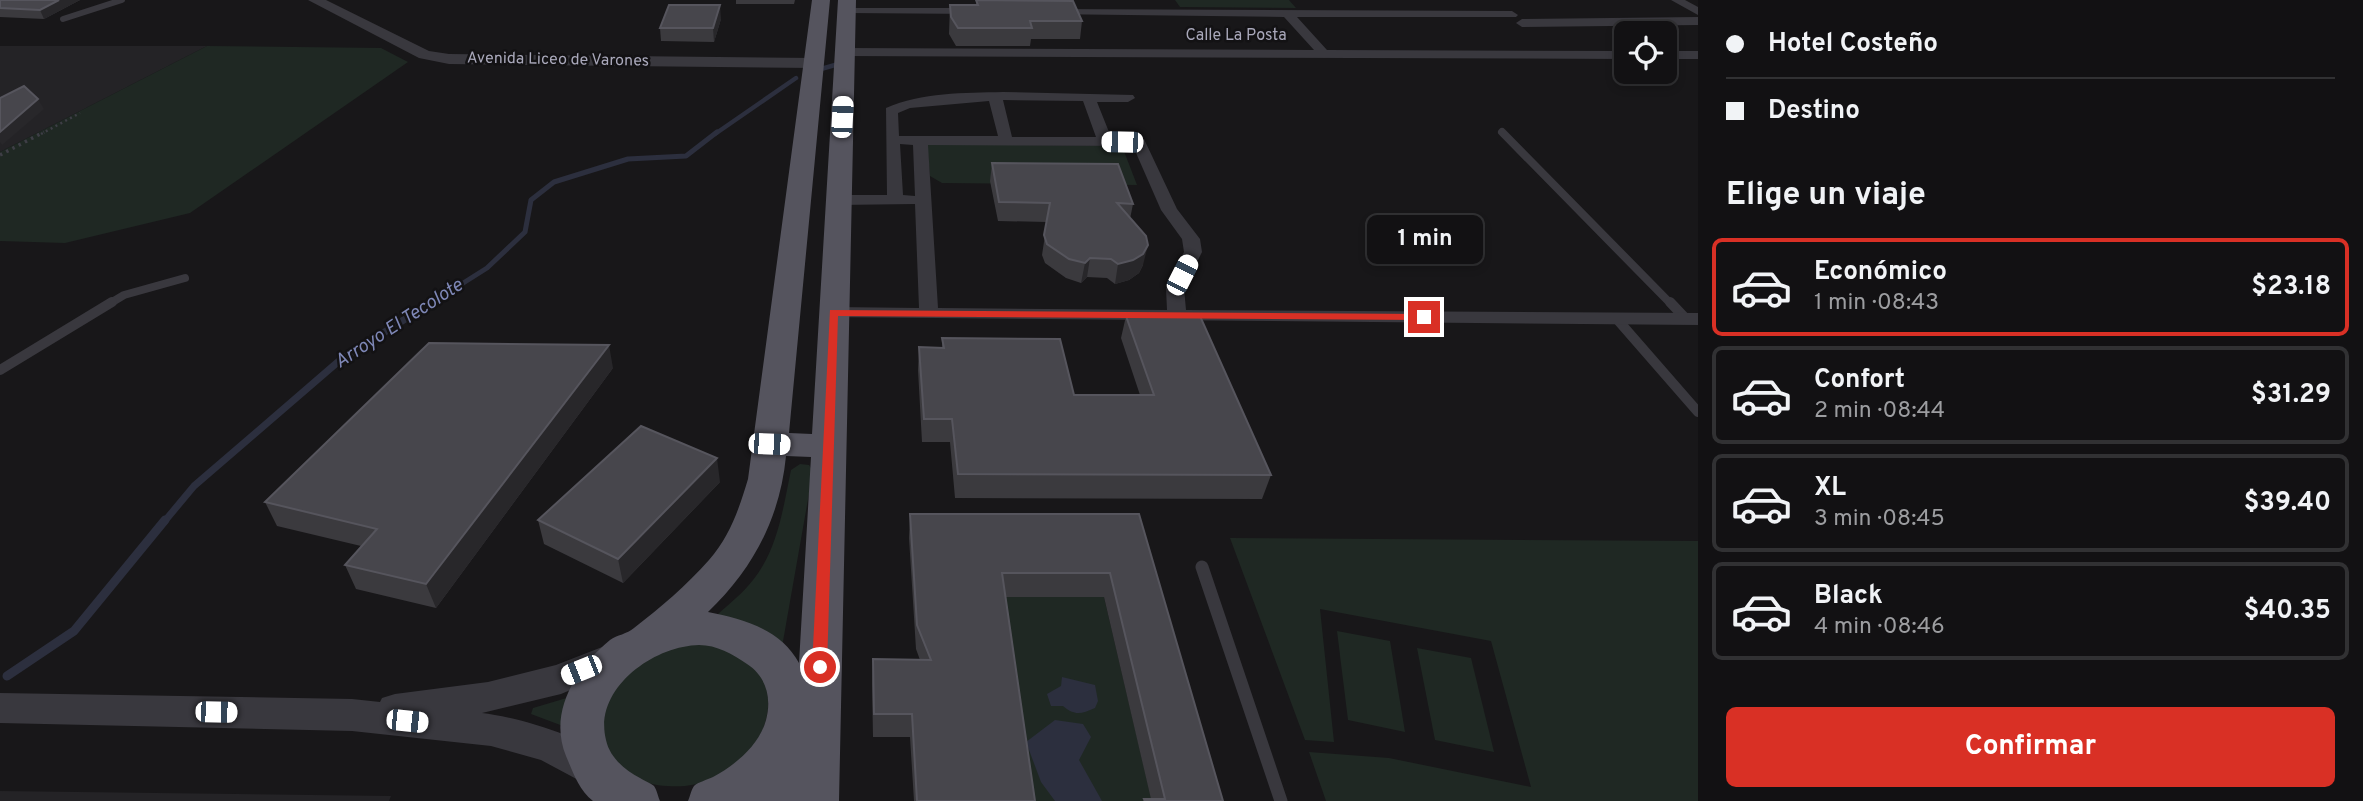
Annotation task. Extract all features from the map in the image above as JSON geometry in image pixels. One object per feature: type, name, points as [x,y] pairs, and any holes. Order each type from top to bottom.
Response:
[{"type":"main road","points":[[636,801],[614,789],[597,774],[585,750],[582,724],[588,698],[602,674],[636,645],[694,603],[728,566],[746,541],[760,510],[826,69],[839,3]]},
{"type":"main road","points":[[815,801],[838,200],[826,69]]},
{"type":"main road","points":[[769,444],[827,462]]},
{"type":"main road","points":[[785,801],[783,743],[791,715],[789,688],[827,462]]},
{"type":"main road","points":[[636,645],[680,629],[709,628],[736,634],[760,646],[778,665],[789,688]]},
{"type":"main road","points":[[712,801],[737,791],[765,769],[783,743]]},
{"type":"street","name":"Avenida Liceo de Varones","points":[[315,0],[425,55],[449,59],[826,69]]},
{"type":"street","name":"Avenida Liceo de Varones","points":[[349,0],[433,41],[465,48],[826,69]]},
{"type":"street","points":[[1168,0],[1176,13]]},
{"type":"street","points":[[1301,0],[1313,14]]},
{"type":"street","points":[[1388,0],[1405,14]]},
{"type":"street","points":[[1492,0],[1565,55]]},
{"type":"street","points":[[1677,0],[1698,12]]},
{"type":"street","points":[[839,3],[987,11]]},
{"type":"street","points":[[1042,12],[1082,6],[1176,13],[1405,14],[1517,19],[1698,21]]},
{"type":"street","points":[[1287,13],[1324,54]]},
{"type":"street","points":[[410,48],[433,41]]},
{"type":"street","name":"Calle La Posta","points":[[826,69],[1324,54],[1614,55]]},
{"type":"street","points":[[1677,55],[1698,55]]},
{"type":"street","points":[[895,201],[891,111],[896,105],[911,101],[995,97],[1128,98]]},
{"type":"street","points":[[995,97],[1006,141]]},
{"type":"street","points":[[1089,98],[1105,142]]},
{"type":"street","points":[[892,139],[1139,142],[1169,210],[1191,239],[1193,252],[1175,288],[1177,315]]},
{"type":"street","points":[[920,140],[929,313]]},
{"type":"street","points":[[838,200],[923,200]]},
{"type":"street","points":[[833,313],[1692,319]]},
{"type":"street","points":[[352,715],[488,697],[561,679],[636,645]]},
{"type":"street","points":[[0,708],[352,715],[491,730],[550,746],[597,774]]},
{"type":"lane","points":[[63,19],[122,0]]},
{"type":"lane","points":[[1502,132],[1692,319]]},
{"type":"lane","points":[[0,370],[124,295],[185,278]]},
{"type":"lane","points":[[1616,318],[1698,412]]},
{"type":"lane","points":[[1202,567],[1281,801]]},
{"type":"path","points":[[0,155],[80,113]]},
{"type":"shaded area","points":[[1175,0],[1289,0],[1296,8],[1180,7]]},
{"type":"shaded area","points":[[0,46],[207,46],[0,152]]},
{"type":"shaded area","points":[[207,46],[381,48],[408,62],[190,213],[65,243],[0,241],[0,152]]},
{"type":"shaded area","points":[[927,144],[1122,146],[1137,185],[942,183],[930,176]]},
{"type":"shaded area","points":[[800,464],[809,465],[813,471],[782,647],[717,615],[745,589],[761,568],[774,542],[791,470]]},
{"type":"shaded area","points":[[1230,538],[1698,541],[1698,801],[1326,801],[1309,752],[1389,758],[1531,787],[1491,641],[1320,609],[1334,742],[1305,740]]},
{"type":"shaded area","points":[[999,597],[1104,597],[1152,801],[1027,801]]},
{"type":"shaded area","points":[[1337,631],[1390,641],[1405,732],[1348,720]]},
{"type":"shaded area","points":[[688,643],[715,645],[743,657],[761,674],[768,696],[766,720],[756,743],[738,763],[714,778],[685,786],[648,783],[623,768],[609,749],[602,727],[605,703],[638,661]]},
{"type":"shaded area","points":[[1417,648],[1471,658],[1494,752],[1435,740]]},
{"type":"shaded area","points":[[570,697],[563,726],[531,714],[533,708]]},
{"type":"shaded area","points":[[0,791],[391,796],[389,801],[0,801]]},
{"type":"water","points":[[1062,677],[1095,685],[1098,701],[1095,708],[1078,713],[1063,706],[1051,706],[1047,694],[1061,686]]},
{"type":"water","points":[[1055,720],[1083,724],[1091,737],[1079,760],[1102,801],[1055,801],[1041,782],[1026,742]]},
{"type":"building","points":[[0,0],[59,0],[40,10],[0,8]]},
{"type":"building","points":[[976,0],[1073,1],[1082,21],[1030,21],[1032,28],[958,28],[951,17],[950,5],[978,5]]},
{"type":"building","points":[[669,5],[720,5],[713,28],[660,28]]},
{"type":"building","points":[[24,86],[38,99],[0,132],[0,98]]},
{"type":"building","points":[[992,163],[1118,164],[1133,204],[1117,203],[1146,236],[1148,245],[1143,254],[1118,264],[1111,259],[1090,258],[1085,263],[1069,259],[1047,244],[1044,235],[1050,203],[999,202]]},
{"type":"building","points":[[1126,316],[1200,316],[1271,475],[958,474],[952,419],[924,419],[919,347],[944,348],[942,338],[1060,339],[1074,395],[1154,395]]},
{"type":"building","points":[[429,343],[609,345],[426,584],[345,565],[377,529],[265,502]]},
{"type":"building","points":[[641,426],[717,458],[618,559],[538,520]]},
{"type":"building","points":[[910,514],[1139,514],[1223,801],[1144,799],[1165,799],[1110,573],[1002,573],[1035,801],[917,801],[912,714],[874,714],[873,659],[931,660],[917,625]]},
{"type":"waterway","name":"Arroyo El Tecolote","points":[[821,69],[835,65]]},
{"type":"waterway","name":"Arroyo El Tecolote","points":[[715,134],[796,78]]},
{"type":"waterway","name":"Arroyo El Tecolote","points":[[430,304],[487,268],[525,232],[531,200],[554,182],[628,159],[686,156],[717,132]]},
{"type":"waterway","name":"Arroyo El Tecolote","points":[[164,522],[194,486],[339,361],[432,302]]},
{"type":"waterway","name":"Arroyo El Tecolote","points":[[7,676],[74,631],[165,520]]},
{"type":"route","points":[[820,667],[833,313],[1424,317]]}]
